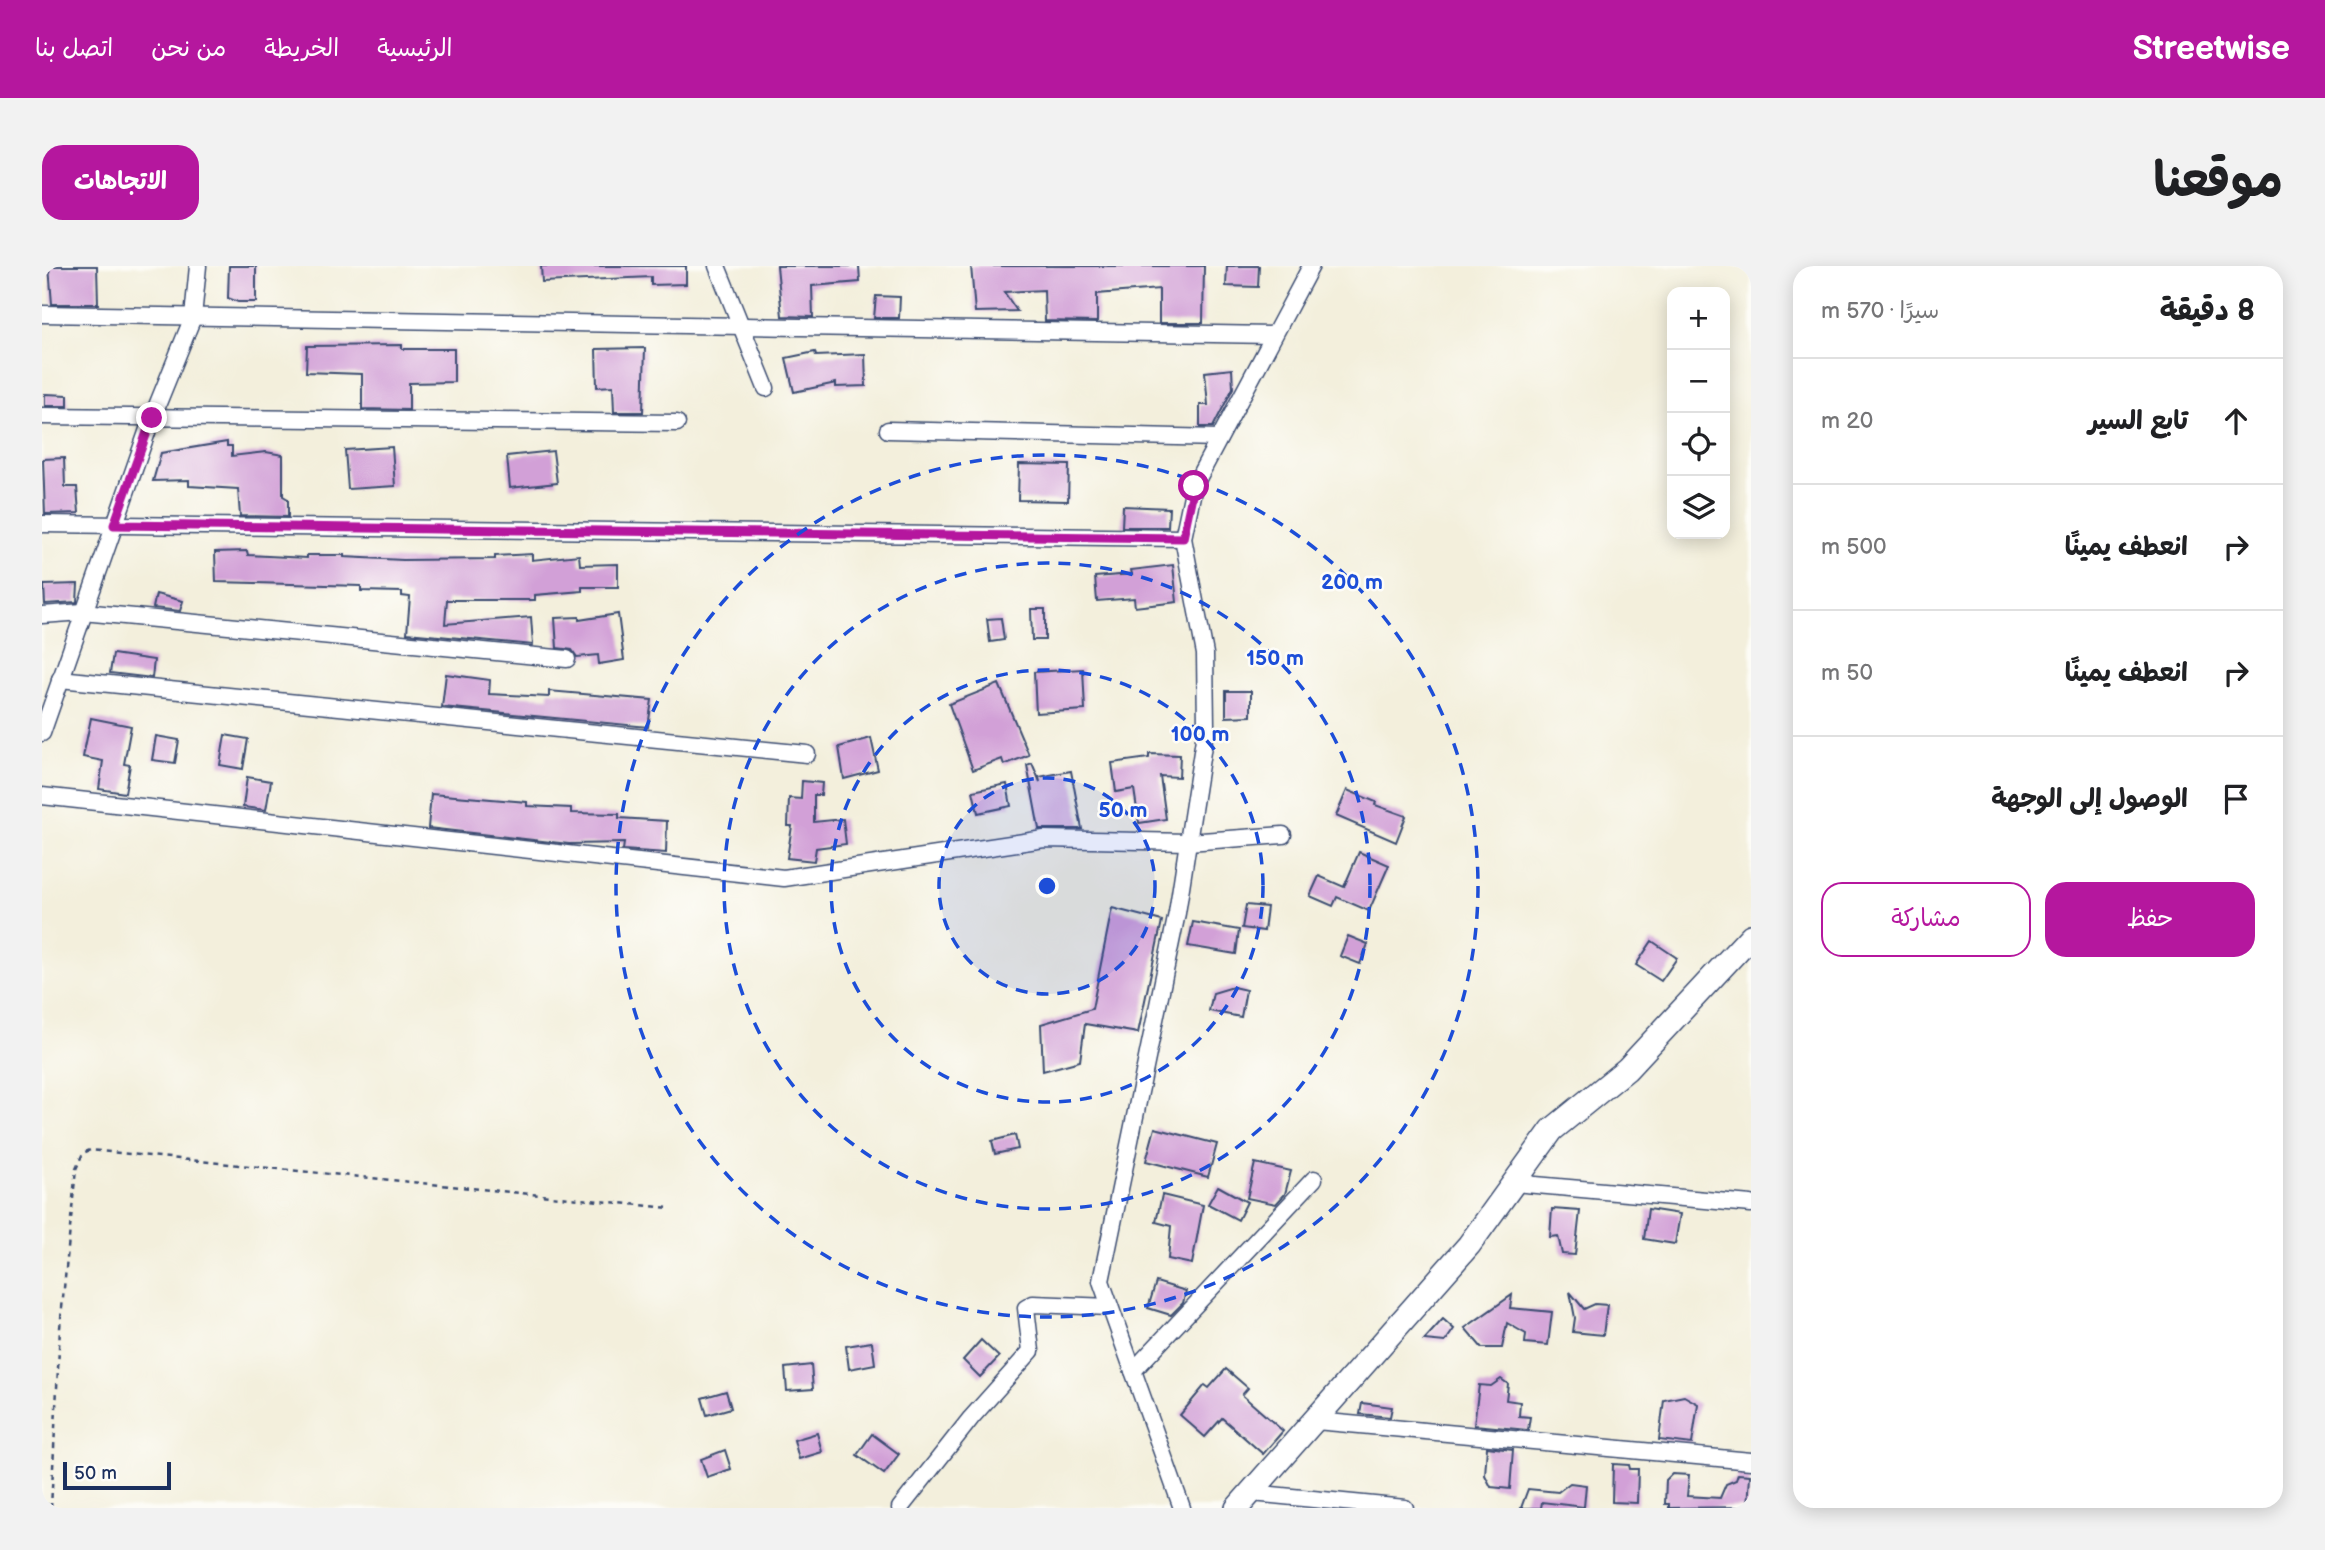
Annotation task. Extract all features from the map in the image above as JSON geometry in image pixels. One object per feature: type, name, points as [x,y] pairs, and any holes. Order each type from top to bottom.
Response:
[{"type":"street","points":[[42,733],[152,418],[193,317],[198,266]]},
{"type":"street","points":[[717,266],[766,388]]},
{"type":"street","points":[[1182,1508],[1101,1281],[1177,913],[1206,726],[1205,654],[1183,538],[1194,486],[1311,266]]},
{"type":"street","points":[[42,314],[1272,335]]},
{"type":"street","points":[[42,416],[677,423]]},
{"type":"street","points":[[888,430],[1219,438]]},
{"type":"street","points":[[42,524],[1183,538]]},
{"type":"street","points":[[42,615],[83,612],[567,659]]},
{"type":"street","points":[[60,679],[807,754]]},
{"type":"street","points":[[42,796],[784,878],[1044,839],[1188,842],[1283,835]]},
{"type":"street","points":[[1245,1500],[1469,1245],[1552,1130],[1627,1069],[1751,936]]},
{"type":"street","points":[[1133,1371],[1314,1179]]},
{"type":"street","points":[[1514,1183],[1751,1204]]},
{"type":"street","points":[[900,1508],[971,1418],[1031,1350],[1026,1308],[1033,1304],[1110,1307]]},
{"type":"street","points":[[1316,1421],[1751,1461]]},
{"type":"street","points":[[1245,1500],[1405,1508]]},
{"type":"path","points":[[48,1508],[51,1499],[60,1328],[76,1169],[83,1153],[90,1150],[670,1208]]},
{"type":"building","points":[[49,266],[97,266],[98,304],[52,304]]},
{"type":"building","points":[[229,266],[256,266],[256,302],[238,302],[228,298]]},
{"type":"building","points":[[541,266],[686,266],[686,284],[651,285],[651,277],[542,282]]},
{"type":"building","points":[[777,266],[859,266],[860,282],[812,286],[813,317],[782,316]]},
{"type":"building","points":[[971,266],[1204,266],[1203,323],[1159,323],[1159,289],[1097,294],[1097,322],[1045,321],[1044,290],[1004,292],[1017,311],[975,312]]},
{"type":"building","points":[[1227,266],[1259,266],[1258,287],[1226,286]]},
{"type":"building","points":[[876,296],[900,297],[899,318],[874,318]]},
{"type":"building","points":[[402,345],[402,349],[454,349],[454,382],[409,383],[409,410],[362,409],[362,374],[306,372],[307,346]]},
{"type":"building","points":[[645,348],[643,412],[614,412],[613,386],[597,387],[596,349]]},
{"type":"building","points":[[815,352],[816,356],[865,354],[866,386],[836,387],[836,383],[794,392],[786,358]]},
{"type":"building","points":[[1232,369],[1233,388],[1213,427],[1200,427],[1200,405],[1208,405],[1205,372]]},
{"type":"building","points":[[45,394],[68,395],[68,406],[45,406]]},
{"type":"building","points":[[227,442],[227,446],[232,446],[232,456],[266,452],[283,455],[283,496],[288,499],[288,517],[240,516],[238,489],[189,486],[189,480],[153,481],[161,453]]},
{"type":"building","points":[[392,447],[395,486],[348,489],[345,450]]},
{"type":"building","points":[[553,451],[557,483],[510,488],[507,456]]},
{"type":"building","points":[[64,458],[65,487],[77,487],[79,513],[45,514],[43,459]]},
{"type":"building","points":[[1019,464],[1069,465],[1068,501],[1018,500]]},
{"type":"building","points":[[1123,506],[1169,508],[1168,527],[1122,527]]},
{"type":"building","points":[[247,551],[248,555],[307,558],[307,555],[344,555],[403,560],[495,559],[495,556],[532,554],[532,560],[579,555],[580,565],[618,564],[618,587],[582,587],[582,591],[535,595],[535,600],[447,600],[445,624],[531,617],[533,645],[407,633],[410,597],[402,596],[402,592],[361,591],[361,586],[216,582],[215,552]]},
{"type":"building","points":[[1173,565],[1177,602],[1135,607],[1134,598],[1097,601],[1095,577],[1132,574],[1131,570]]},
{"type":"building","points":[[78,584],[77,602],[45,604],[44,585]]},
{"type":"building","points":[[156,594],[183,601],[180,611],[153,608]]},
{"type":"building","points":[[1031,609],[1045,609],[1045,640],[1032,640]]},
{"type":"building","points":[[618,614],[624,660],[599,664],[598,655],[577,657],[572,650],[557,648],[555,618],[579,617],[579,620]]},
{"type":"building","points":[[1001,618],[1004,640],[990,642],[987,619]]},
{"type":"building","points":[[113,654],[154,660],[152,678],[110,673]]},
{"type":"building","points":[[1083,669],[1085,710],[1036,713],[1034,672]]},
{"type":"building","points":[[446,674],[490,680],[489,694],[549,697],[549,691],[652,700],[648,727],[442,707]]},
{"type":"building","points":[[999,684],[1029,755],[1004,765],[1002,759],[973,770],[949,704]]},
{"type":"building","points":[[1226,691],[1251,691],[1251,716],[1226,717]]},
{"type":"building","points":[[91,718],[131,726],[124,764],[130,765],[125,793],[99,789],[103,761],[83,757]]},
{"type":"building","points":[[225,735],[248,739],[243,769],[220,765]]},
{"type":"building","points":[[156,736],[179,740],[175,763],[152,760]]},
{"type":"building","points":[[871,738],[878,770],[844,779],[839,747]]},
{"type":"building","points":[[1149,754],[1180,755],[1179,777],[1160,776],[1166,819],[1139,823],[1134,789],[1116,792],[1112,763],[1149,758]]},
{"type":"building","points":[[1032,763],[1040,782],[1039,777],[1071,771],[1082,829],[1039,829],[1027,765]]},
{"type":"building","points":[[247,777],[271,781],[266,810],[243,807]]},
{"type":"building","points":[[802,781],[822,783],[821,795],[814,795],[814,822],[843,819],[846,844],[816,848],[814,861],[787,858],[792,826],[788,826],[789,798],[801,799]]},
{"type":"building","points":[[1007,784],[1011,806],[978,813],[973,791]]},
{"type":"building","points":[[1347,790],[1376,802],[1375,805],[1406,816],[1396,842],[1336,816]]},
{"type":"building","points":[[431,794],[527,802],[527,806],[571,808],[571,813],[619,814],[619,818],[667,821],[666,853],[623,850],[624,843],[569,844],[428,828]]},
{"type":"building","points":[[1359,852],[1389,865],[1369,911],[1337,897],[1333,906],[1310,896],[1319,876],[1344,887]]},
{"type":"building","points":[[1246,905],[1267,907],[1264,931],[1242,928]]},
{"type":"building","points":[[1112,908],[1162,921],[1138,1033],[1085,1024],[1080,1061],[1043,1071],[1041,1024],[1092,1009]]},
{"type":"building","points":[[1193,922],[1239,930],[1236,954],[1188,946]]},
{"type":"building","points":[[1348,936],[1368,944],[1360,964],[1340,956]]},
{"type":"building","points":[[1652,941],[1677,958],[1661,981],[1636,965]]},
{"type":"building","points":[[1233,987],[1246,990],[1241,1017],[1209,1011],[1213,993]]},
{"type":"building","points":[[1155,1128],[1217,1144],[1208,1177],[1146,1161]]},
{"type":"building","points":[[1015,1135],[1018,1149],[995,1154],[992,1141]]},
{"type":"building","points":[[1255,1163],[1291,1171],[1285,1194],[1276,1204],[1247,1198]]},
{"type":"building","points":[[1218,1186],[1247,1202],[1238,1220],[1208,1204]]},
{"type":"building","points":[[1162,1195],[1203,1205],[1192,1264],[1168,1259],[1171,1226],[1156,1222]]},
{"type":"building","points":[[1552,1209],[1580,1211],[1575,1255],[1562,1254],[1558,1236],[1550,1237]]},
{"type":"building","points":[[1648,1209],[1680,1214],[1675,1244],[1644,1239]]},
{"type":"building","points":[[1156,1282],[1186,1291],[1183,1303],[1171,1315],[1148,1308]]},
{"type":"building","points":[[1570,1292],[1584,1309],[1595,1304],[1607,1305],[1603,1335],[1573,1332],[1575,1318]]},
{"type":"building","points":[[1512,1295],[1510,1308],[1552,1312],[1548,1345],[1525,1343],[1526,1334],[1507,1323],[1502,1348],[1482,1348],[1465,1328]]},
{"type":"building","points":[[1443,1319],[1454,1329],[1445,1342],[1424,1340]]},
{"type":"building","points":[[981,1340],[999,1357],[980,1377],[963,1360]]},
{"type":"building","points":[[872,1342],[875,1364],[849,1369],[846,1346]]},
{"type":"building","points":[[811,1365],[813,1389],[787,1391],[785,1368]]},
{"type":"building","points":[[1226,1369],[1248,1388],[1242,1395],[1283,1431],[1263,1454],[1222,1418],[1205,1437],[1180,1415],[1205,1385],[1209,1388]]},
{"type":"building","points":[[1501,1379],[1508,1384],[1506,1400],[1520,1402],[1519,1416],[1530,1417],[1528,1430],[1474,1425],[1479,1385],[1491,1386]]},
{"type":"building","points":[[726,1391],[731,1408],[707,1415],[702,1398]]},
{"type":"building","points":[[1684,1396],[1698,1404],[1692,1444],[1659,1440],[1664,1400]]},
{"type":"building","points":[[1362,1403],[1392,1407],[1390,1417],[1360,1414]]},
{"type":"building","points":[[817,1433],[822,1452],[799,1459],[794,1440]]},
{"type":"building","points":[[872,1434],[899,1454],[884,1474],[857,1455]]},
{"type":"building","points":[[1487,1447],[1513,1450],[1510,1489],[1491,1487],[1485,1475]]},
{"type":"building","points":[[725,1450],[731,1469],[707,1477],[701,1459]]},
{"type":"building","points":[[1613,1464],[1629,1465],[1630,1469],[1638,1469],[1637,1503],[1612,1502]]},
{"type":"building","points":[[1672,1474],[1689,1475],[1687,1496],[1720,1498],[1726,1484],[1736,1480],[1738,1474],[1750,1475],[1748,1507],[1669,1508],[1669,1504],[1665,1504],[1666,1480]]},
{"type":"building","points":[[1570,1483],[1586,1485],[1584,1507],[1542,1502],[1541,1508],[1521,1508],[1528,1489],[1558,1492]]},
{"type":"route","points":[[152,418],[114,525],[1183,538],[1194,486]]}]
